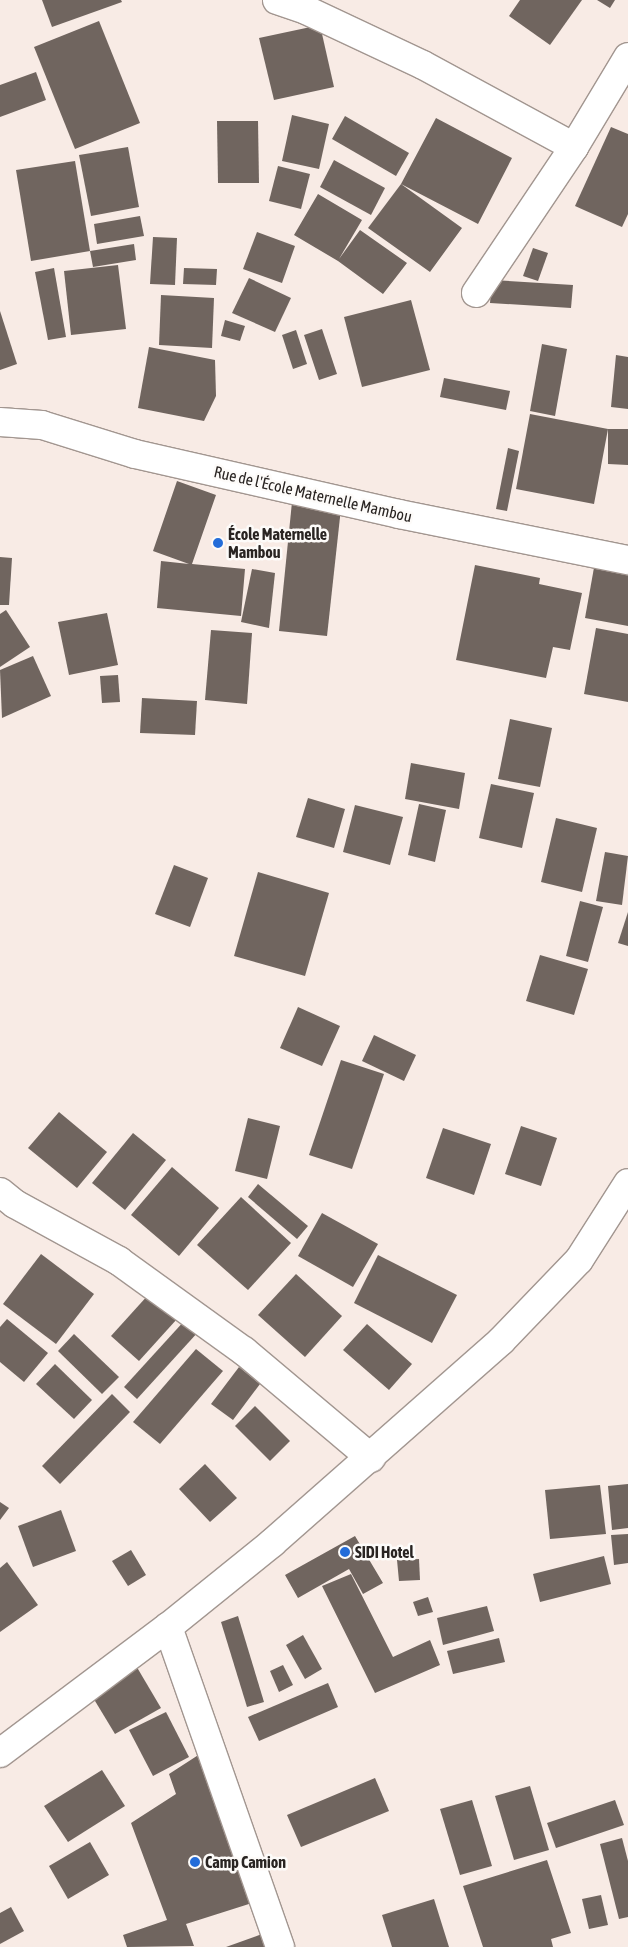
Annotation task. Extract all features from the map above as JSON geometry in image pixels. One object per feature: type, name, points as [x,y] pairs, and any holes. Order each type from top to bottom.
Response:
[{"type":"street","points":[[277,0],[306,10],[423,65],[574,147]]},
{"type":"street","points":[[476,293],[574,147],[628,57]]},
{"type":"street","name":"Rue de l'École Maternelle Mambou","points":[[0,422],[42,425],[135,454],[400,514],[628,560]]},
{"type":"street","points":[[0,1753],[168,1627],[272,1543],[502,1342],[579,1260],[628,1183]]},
{"type":"street","points":[[0,1192],[15,1204],[120,1261],[244,1351],[371,1458]]},
{"type":"street","points":[[168,1627],[280,1947]]},
{"type":"building","points":[[42,0],[121,0],[122,2],[52,27]]},
{"type":"building","points":[[520,0],[582,0],[550,45],[509,16]]},
{"type":"building","points":[[597,0],[615,0],[610,8]]},
{"type":"building","points":[[99,21],[140,123],[75,149],[34,47]]},
{"type":"building","points":[[320,25],[334,87],[274,100],[259,38]]},
{"type":"building","points":[[36,72],[46,100],[0,117],[0,85]]},
{"type":"building","points":[[292,115],[329,124],[319,169],[282,161]]},
{"type":"building","points":[[345,116],[409,153],[396,176],[332,139]]},
{"type":"building","points":[[436,118],[512,158],[478,224],[401,184]]},
{"type":"building","points":[[217,121],[258,121],[259,183],[218,183]]},
{"type":"building","points":[[611,127],[628,134],[628,214],[622,227],[575,206]]},
{"type":"building","points":[[128,147],[139,207],[91,216],[79,155]]},
{"type":"building","points":[[334,160],[385,188],[371,215],[320,187]]},
{"type":"building","points":[[75,161],[90,251],[31,261],[16,170]]},
{"type":"building","points":[[278,166],[310,174],[301,209],[269,201]]},
{"type":"building","points":[[401,184],[462,228],[430,272],[368,228]]},
{"type":"building","points":[[318,194],[362,220],[339,259],[360,230],[407,263],[383,294],[338,261],[294,235]]},
{"type":"building","points":[[140,216],[144,236],[97,244],[94,224]]},
{"type":"building","points":[[257,232],[295,246],[282,283],[243,269]]},
{"type":"building","points":[[153,237],[177,238],[175,285],[150,284]]},
{"type":"building","points":[[134,244],[136,260],[93,267],[90,251]]},
{"type":"building","points":[[533,248],[548,253],[538,281],[523,276]]},
{"type":"building","points":[[118,265],[126,329],[71,335],[64,271]]},
{"type":"building","points":[[54,268],[66,337],[48,340],[35,272]]},
{"type":"building","points":[[184,268],[217,269],[216,285],[183,284]]},
{"type":"building","points":[[249,278],[291,298],[275,332],[232,313]]},
{"type":"building","points":[[492,280],[573,285],[571,308],[490,303]]},
{"type":"building","points":[[161,295],[214,298],[212,348],[159,345]]},
{"type":"building","points":[[411,300],[430,370],[362,387],[344,317]]},
{"type":"building","points":[[0,311],[17,364],[0,370]]},
{"type":"building","points":[[225,320],[245,326],[240,341],[221,336]]},
{"type":"building","points":[[322,329],[337,374],[319,380],[304,335]]},
{"type":"building","points":[[296,330],[307,364],[293,369],[282,335]]},
{"type":"building","points":[[542,344],[567,349],[555,416],[530,411]]},
{"type":"building","points":[[149,347],[215,360],[216,396],[204,421],[138,408]]},
{"type":"building","points":[[616,355],[628,357],[628,409],[611,407]]},
{"type":"building","points":[[444,378],[510,391],[506,410],[440,397]]},
{"type":"building","points":[[530,414],[608,429],[594,504],[516,489]]},
{"type":"building","points":[[608,429],[628,429],[628,465],[608,464]]},
{"type":"building","points":[[508,448],[519,451],[507,511],[496,509]]},
{"type":"building","points":[[177,481],[216,495],[192,564],[245,569],[241,616],[157,608],[161,561],[189,564],[153,551]]},
{"type":"building","points":[[292,502],[341,508],[327,636],[279,631]]},
{"type":"building","points":[[0,557],[12,558],[9,605],[0,605]]},
{"type":"building","points":[[595,562],[628,568],[628,626],[585,618]]},
{"type":"building","points":[[475,565],[540,578],[539,584],[582,593],[570,650],[553,647],[546,678],[456,660]]},
{"type":"building","points":[[252,569],[275,573],[269,628],[241,622]]},
{"type":"building","points":[[6,610],[30,647],[0,667],[0,614]]},
{"type":"building","points":[[107,613],[118,665],[69,675],[58,622]]},
{"type":"building","points":[[596,628],[628,634],[628,702],[584,694]]},
{"type":"building","points":[[211,630],[252,633],[247,704],[205,700]]},
{"type":"building","points":[[33,656],[51,696],[2,718],[0,670]]},
{"type":"building","points":[[118,675],[120,702],[102,703],[100,676]]},
{"type":"building","points":[[142,698],[197,701],[195,735],[140,733]]},
{"type":"building","points":[[510,719],[552,728],[540,787],[498,779]]},
{"type":"building","points":[[411,763],[465,773],[459,809],[405,799]]},
{"type":"building","points":[[491,784],[534,793],[522,848],[479,838]]},
{"type":"building","points":[[308,798],[345,809],[334,848],[296,837]]},
{"type":"building","points":[[419,804],[446,810],[435,862],[408,855]]},
{"type":"building","points":[[355,805],[403,817],[390,865],[343,852]]},
{"type":"building","points":[[556,818],[597,828],[582,892],[541,882]]},
{"type":"building","points":[[605,852],[628,856],[622,905],[596,901]]},
{"type":"building","points":[[174,865],[208,878],[190,927],[155,914]]},
{"type":"building","points":[[258,872],[329,893],[305,976],[234,956]]},
{"type":"building","points":[[580,901],[603,907],[588,962],[566,956]]},
{"type":"building","points":[[628,912],[628,946],[618,943]]},
{"type":"building","points":[[540,955],[588,969],[574,1015],[526,1001]]},
{"type":"building","points":[[298,1007],[340,1026],[322,1066],[280,1048]]},
{"type":"building","points":[[374,1035],[416,1055],[404,1081],[362,1061]]},
{"type":"building","points":[[341,1060],[384,1074],[352,1169],[309,1155]]},
{"type":"building","points":[[59,1112],[107,1152],[77,1188],[28,1148]]},
{"type":"building","points":[[248,1118],[280,1126],[267,1179],[235,1171]]},
{"type":"building","points":[[521,1126],[557,1138],[541,1186],[505,1174]]},
{"type":"building","points":[[443,1128],[491,1144],[474,1195],[426,1178]]},
{"type":"building","points":[[133,1133],[166,1160],[125,1210],[92,1183]]},
{"type":"building","points":[[172,1167],[219,1208],[179,1256],[131,1215]]},
{"type":"building","points":[[258,1184],[308,1226],[297,1239],[248,1197]]},
{"type":"building","points":[[241,1197],[291,1243],[248,1290],[197,1245]]},
{"type":"building","points":[[322,1213],[378,1244],[353,1287],[298,1256]]},
{"type":"building","points":[[41,1254],[94,1294],[56,1344],[3,1304]]},
{"type":"building","points":[[378,1255],[457,1295],[432,1343],[354,1303]]},
{"type":"building","points":[[296,1274],[342,1316],[305,1357],[258,1315]]},
{"type":"building","points":[[149,1294],[177,1319],[139,1361],[111,1336]]},
{"type":"building","points":[[7,1319],[48,1353],[24,1382],[0,1362],[0,1327]]},
{"type":"building","points":[[186,1319],[199,1331],[137,1399],[124,1387]]},
{"type":"building","points":[[367,1324],[412,1364],[389,1390],[343,1350]]},
{"type":"building","points":[[74,1334],[119,1377],[102,1394],[58,1351]]},
{"type":"building","points":[[196,1349],[223,1371],[160,1444],[133,1422]]},
{"type":"building","points":[[55,1364],[92,1400],[74,1419],[36,1384]]},
{"type":"building","points":[[239,1367],[260,1384],[233,1420],[211,1404]]},
{"type":"building","points":[[112,1394],[130,1412],[60,1484],[42,1466]]},
{"type":"building","points":[[255,1406],[290,1441],[270,1461],[235,1426]]},
{"type":"building","points":[[205,1464],[237,1498],[210,1522],[179,1489]]},
{"type":"building","points":[[628,1484],[628,1528],[612,1530],[608,1486]]},
{"type":"building","points":[[600,1485],[606,1534],[550,1539],[545,1490]]},
{"type":"building","points":[[0,1502],[9,1508],[0,1520]]},
{"type":"building","points":[[61,1510],[76,1551],[33,1567],[18,1526]]},
{"type":"building","points":[[628,1534],[628,1563],[614,1565],[611,1535]]},
{"type":"building","name":"SIDI Hotel","points":[[355,1536],[383,1583],[363,1594],[349,1569],[298,1598],[285,1575]]},
{"type":"building","points":[[131,1550],[146,1575],[128,1586],[112,1561]]},
{"type":"building","points":[[604,1556],[611,1584],[540,1602],[533,1574]]},
{"type":"building","points":[[419,1559],[420,1580],[399,1581],[397,1560]]},
{"type":"building","points":[[7,1562],[38,1605],[0,1632],[0,1568]]},
{"type":"building","points":[[351,1574],[393,1657],[430,1640],[440,1665],[375,1693],[322,1586]]},
{"type":"building","points":[[428,1597],[433,1612],[418,1616],[413,1602]]},
{"type":"building","points":[[487,1606],[494,1631],[443,1645],[437,1618]]},
{"type":"building","points":[[238,1616],[264,1702],[247,1707],[221,1622]]},
{"type":"building","points":[[303,1635],[322,1669],[305,1679],[286,1645]]},
{"type":"building","points":[[499,1638],[505,1662],[453,1674],[447,1651]]},
{"type":"building","points":[[135,1664],[161,1708],[115,1734],[89,1691]]},
{"type":"building","points":[[283,1665],[293,1685],[279,1692],[270,1671]]},
{"type":"building","points":[[328,1683],[338,1707],[259,1741],[248,1717]]},
{"type":"building","points":[[166,1712],[189,1757],[153,1776],[129,1730]]},
{"type":"building","name":"Camp Camion","points":[[203,1752],[258,1901],[186,1924],[194,1946],[127,1947],[123,1935],[167,1920],[131,1823],[176,1794],[169,1774]]},
{"type":"building","points":[[102,1770],[125,1806],[68,1842],[44,1806]]},
{"type":"building","points":[[375,1778],[389,1811],[301,1847],[287,1815]]},
{"type":"building","points":[[530,1786],[549,1850],[514,1860],[495,1796]]},
{"type":"building","points":[[472,1800],[492,1866],[460,1875],[440,1809]]},
{"type":"building","points":[[615,1800],[624,1825],[556,1848],[547,1823]]},
{"type":"building","points":[[622,1838],[628,1861],[628,1917],[619,1919],[600,1844]]},
{"type":"building","points":[[90,1842],[109,1875],[68,1899],[49,1866]]},
{"type":"building","points":[[547,1860],[571,1933],[551,1939],[553,1947],[483,1947],[463,1886]]},
{"type":"building","points":[[601,1895],[608,1925],[589,1929],[582,1899]]},
{"type":"building","points":[[434,1899],[449,1947],[392,1947],[382,1915]]},
{"type":"building","points":[[11,1907],[24,1931],[0,1944],[0,1913]]},
{"type":"building","points":[[262,1934],[267,1947],[226,1947]]},
{"type":"place","name":"École Maternelle Mambou","points":[[218,543]]},
{"type":"place","name":"SIDI Hotel","points":[[345,1552]]},
{"type":"place","name":"Camp Camion","points":[[195,1862]]}]
